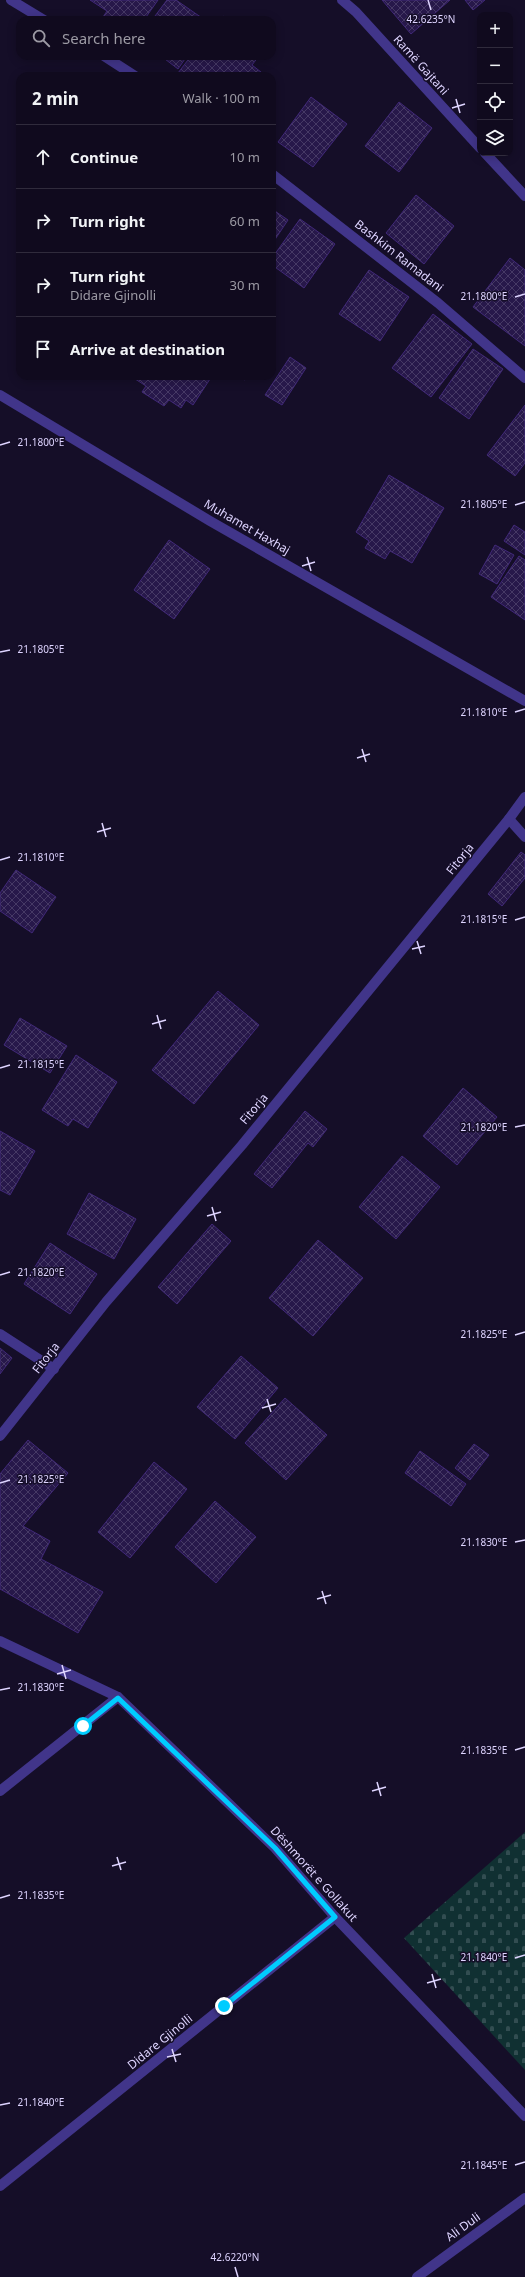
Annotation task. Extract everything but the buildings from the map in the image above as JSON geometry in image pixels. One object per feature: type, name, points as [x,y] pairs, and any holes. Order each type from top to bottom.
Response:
[{"type":"street","points":[[11,0],[37,16]]},
{"type":"street","name":"Ramë Gajtani","points":[[342,0],[356,12],[477,145]]},
{"type":"street","points":[[110,60],[129,72]]},
{"type":"street","points":[[487,156],[525,196]]},
{"type":"street","name":"Bashkim Ramadani","points":[[276,177],[438,303],[525,378]]},
{"type":"street","name":"Muhamet Haxhaj","points":[[0,395],[210,521],[525,701]]},
{"type":"street","name":"Fitorja","points":[[0,1436],[106,1302],[313,1059],[509,819],[525,797]]},
{"type":"street","points":[[509,819],[525,837]]},
{"type":"street","points":[[0,1334],[54,1368]]},
{"type":"street","name":"Dëshmorët e Gollakut","points":[[0,1641],[118,1698],[275,1848],[335,1917],[525,2116]]},
{"type":"street","points":[[0,1791],[118,1698]]},
{"type":"street","name":"Didare Gjinolli","points":[[0,2186],[335,1917]]},
{"type":"street","name":"Ali Duli","points":[[417,2277],[525,2198]]},
{"type":"green space","points":[[525,1832],[525,2070],[404,1938]]},
{"type":"route","points":[[83,1726],[118,1698],[275,1848],[335,1917],[224,2006]]}]
